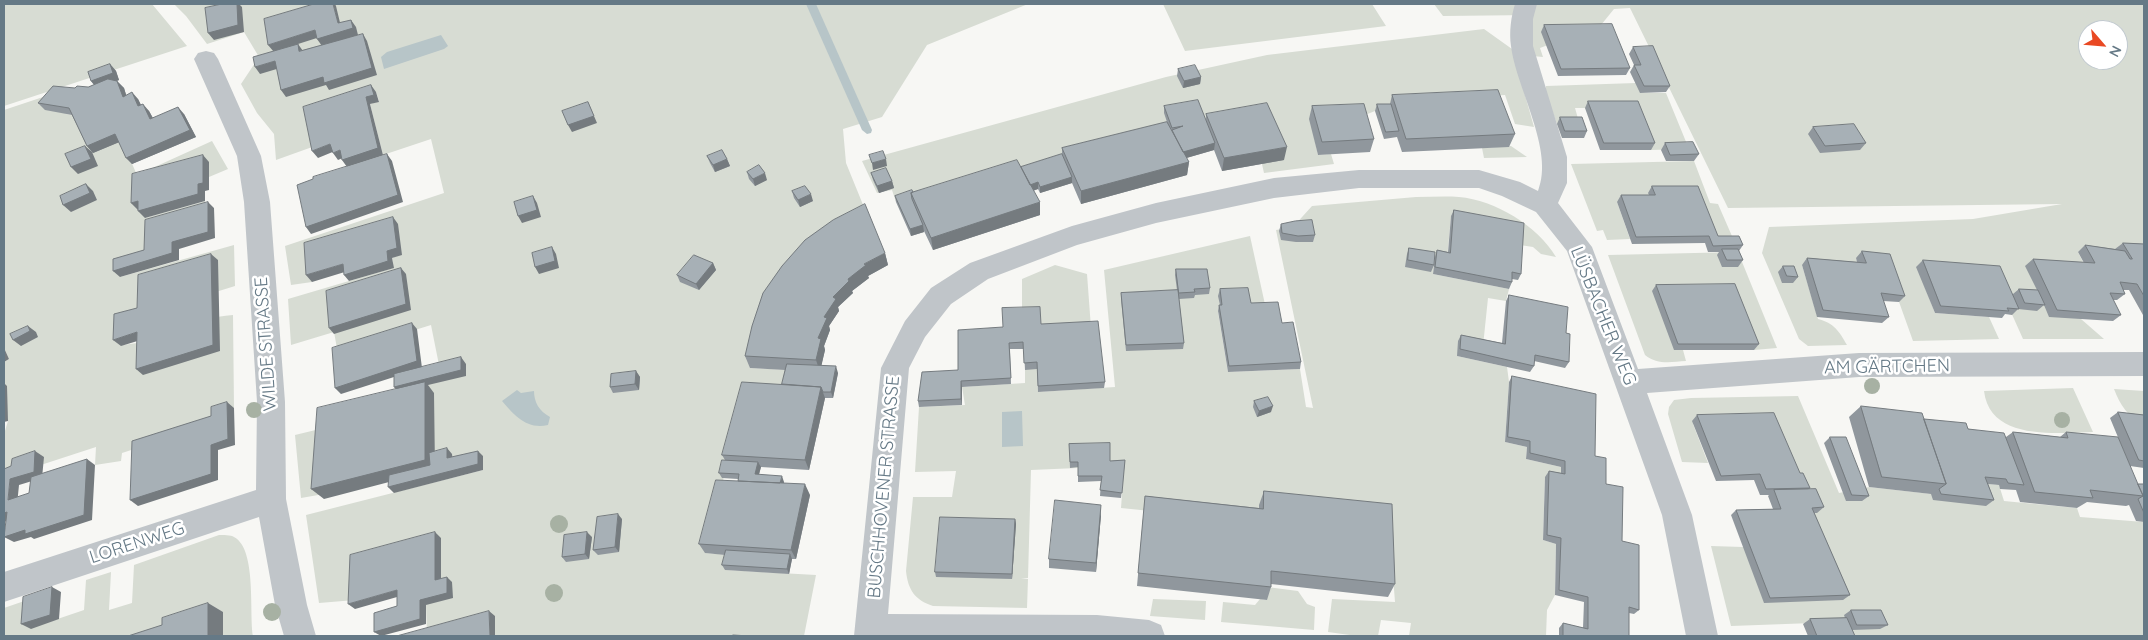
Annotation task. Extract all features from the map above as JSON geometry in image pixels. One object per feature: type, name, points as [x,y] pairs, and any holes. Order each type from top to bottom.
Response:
[{"type":"street","points":[[1526,4],[1522,19],[1522,46],[1555,157],[1554,183],[1545,205]]},
{"type":"street","name":"WILDE STRASSE","points":[[206,59],[249,156],[257,202],[271,402],[271,499],[291,605],[300,636]]},
{"type":"street","name":"BUSCHHOVENER STRASSE","points":[[1149,636],[1097,631],[871,633],[895,368],[915,329],[941,296],[979,271],[1072,236],[1156,213],[1274,188],[1359,179],[1479,179],[1511,189],[1545,205]]},
{"type":"street","name":"LÜSBACHER WEG","points":[[1545,205],[1579,247],[1630,382],[1677,515],[1702,636]]},
{"type":"street","name":"AM GÄRTCHEN","points":[[1630,382],[1859,366],[2144,364]]},
{"type":"street","name":"LORENWEG","points":[[4,587],[271,499]]},
{"type":"shaded area","points":[[4,4],[152,4],[187,46],[4,106]]},
{"type":"shaded area","points":[[174,4],[1028,4],[927,45],[882,117],[843,129],[846,163],[868,217],[750,368],[789,370],[783,396],[725,466],[722,490],[706,553],[729,555],[726,570],[816,575],[804,636],[427,635],[426,605],[441,585],[441,538],[355,600],[319,603],[306,515],[483,470],[482,457],[435,459],[396,393],[440,370],[431,325],[338,354],[334,332],[291,345],[288,299],[393,268],[392,258],[402,254],[310,250],[312,282],[291,285],[285,246],[444,193],[431,139],[383,155],[370,104],[379,101],[376,92],[315,146],[276,160],[274,134],[257,113],[241,84],[259,57],[244,32],[207,44],[186,16]]},
{"type":"shaded area","points":[[1163,4],[1372,4],[1386,26],[1185,51]]},
{"type":"shaded area","points":[[1434,4],[2144,4],[2144,268],[2078,252],[2087,270],[2081,319],[2104,339],[2023,339],[1993,272],[1917,267],[1935,313],[1989,317],[1999,339],[1913,341],[1884,260],[1856,258],[1860,270],[1802,265],[1818,319],[1836,328],[1847,345],[1808,346],[1799,339],[1762,253],[1769,227],[1973,219],[2062,204],[1728,208],[1630,8],[1614,9],[1601,25],[1540,48],[1543,57],[1532,56],[1532,15],[1443,16]]},
{"type":"shaded area","points":[[1484,29],[1512,49],[1534,127],[1515,124],[1505,95],[1485,96],[1375,111],[1360,117],[1310,119],[1318,155],[1331,154],[1334,164],[1264,173],[1262,164],[1172,135],[896,202],[892,190],[877,193],[862,161],[1166,77],[1267,55]]},
{"type":"shaded area","points":[[441,35],[448,46],[444,49],[384,69],[381,57],[387,52]]},
{"type":"shaded area","points":[[1636,83],[1641,93],[1666,93],[1689,149],[1651,150],[1585,108],[1575,108],[1579,122],[1557,124],[1545,91],[1546,86]]},
{"type":"shaded area","points":[[58,92],[66,114],[76,115],[122,141],[137,175],[212,141],[228,169],[209,177],[208,162],[145,218],[205,201],[204,211],[151,257],[120,277],[234,245],[235,286],[145,314],[121,345],[149,340],[205,320],[233,315],[234,408],[218,413],[218,422],[122,453],[121,461],[95,465],[96,447],[4,477],[4,434],[8,421],[4,387],[4,362],[9,359],[4,349],[4,110]]},
{"type":"shaded area","points":[[1511,146],[1527,157],[1484,158],[1482,148]]},
{"type":"shaded area","points":[[1694,161],[1710,203],[1718,204],[1735,243],[1714,243],[1651,202],[1617,202],[1630,239],[1607,240],[1603,230],[1597,231],[1571,164]]},
{"type":"shaded area","points":[[1416,197],[1459,197],[1487,203],[1501,209],[1527,225],[1556,257],[1541,254],[1533,247],[1520,245],[1451,217],[1447,259],[1435,257],[1433,274],[1509,289],[1506,301],[1488,298],[1483,346],[1457,356],[1507,367],[1509,382],[1505,442],[1527,447],[1526,459],[1561,467],[1561,480],[1545,477],[1543,540],[1556,544],[1555,595],[1547,610],[1546,636],[1409,636],[1411,623],[1381,620],[1378,636],[1357,636],[1328,632],[1332,599],[1395,602],[1393,576],[1260,505],[1259,522],[1121,508],[1124,466],[1031,470],[1028,578],[1021,579],[1028,579],[1027,608],[933,606],[921,601],[917,597],[911,589],[906,571],[913,497],[952,497],[956,471],[915,472],[919,407],[965,405],[962,387],[1025,383],[1025,369],[1037,369],[1038,392],[1115,387],[1104,270],[1250,236],[1266,309],[1218,312],[1228,372],[1300,369],[1306,407],[1313,408],[1276,230],[1293,227],[1312,206]]},
{"type":"shaded area","points":[[1738,252],[1777,348],[1754,350],[1730,291],[1683,350],[1686,361],[1659,362],[1645,355],[1608,255]]},
{"type":"shaded area","points":[[1055,265],[1087,274],[1091,328],[1042,331],[1022,314],[1022,279]]},
{"type":"shaded area","points":[[2073,388],[2093,432],[2044,433],[2027,431],[2011,426],[1998,419],[1989,407],[1984,391]]},
{"type":"shaded area","points":[[2114,389],[2144,391],[2144,425],[2125,410]]},
{"type":"shaded area","points":[[517,390],[521,393],[534,391],[538,406],[550,417],[548,425],[540,426],[527,423],[516,416],[502,401]]},
{"type":"shaded area","points":[[1798,396],[1839,493],[1869,487],[1932,494],[1978,483],[1999,485],[2004,501],[2077,508],[2080,517],[2144,522],[2144,636],[1846,636],[1840,622],[1731,626],[1711,546],[1743,547],[1806,513],[1817,512],[1693,424],[1708,463],[1682,462],[1668,414],[1669,407],[1674,400],[1691,398]]},
{"type":"shaded area","points":[[1022,411],[1023,446],[1002,447],[1002,412]]},
{"type":"shaded area","points":[[328,427],[324,494],[301,498],[295,435]]},
{"type":"shaded area","points":[[219,535],[234,537],[241,544],[246,554],[251,582],[253,636],[223,636],[223,612],[169,636],[4,636],[4,608],[33,598],[31,628],[84,610],[86,580],[111,572],[109,610],[132,603],[134,565]]},
{"type":"shaded area","points":[[1267,587],[1298,591],[1307,604],[1315,607],[1314,630],[1221,622],[1223,602],[1255,605],[1260,599],[1267,600]]},
{"type":"shaded area","points":[[1153,599],[1206,601],[1205,620],[1150,616]]},
{"type":"building","points":[[222,4],[237,4],[238,25],[208,33],[205,8]]},
{"type":"building","points":[[314,4],[333,4],[338,23],[351,20],[353,28],[317,39],[315,30],[268,45],[264,19]]},
{"type":"building","points":[[1612,24],[1630,68],[1561,69],[1544,25]]},
{"type":"building","points":[[363,34],[372,68],[324,83],[323,77],[281,90],[275,61],[255,67],[253,57],[298,44],[299,51]]},
{"type":"building","points":[[1653,46],[1670,86],[1644,86],[1634,65],[1641,65],[1633,47]]},
{"type":"building","points":[[110,64],[113,73],[91,81],[88,72]]},
{"type":"building","points":[[1195,65],[1201,77],[1184,81],[1178,69]]},
{"type":"building","points":[[108,79],[117,81],[123,97],[132,92],[138,106],[143,104],[150,119],[178,107],[190,130],[126,158],[115,134],[87,146],[69,108],[38,103],[53,86],[88,87]]},
{"type":"building","points":[[371,85],[374,95],[366,97],[378,148],[342,160],[340,150],[333,153],[330,144],[312,151],[303,107]]},
{"type":"building","points":[[1498,90],[1515,134],[1406,139],[1392,95]]},
{"type":"building","points":[[1198,100],[1215,143],[1183,152],[1172,130],[1183,126],[1172,128],[1164,106]]},
{"type":"building","points":[[1588,101],[1638,101],[1655,143],[1604,143]]},
{"type":"building","points":[[588,102],[594,116],[568,125],[562,111]]},
{"type":"building","points":[[1267,103],[1287,147],[1224,158],[1206,114]]},
{"type":"building","points":[[1364,104],[1374,139],[1322,142],[1312,106]]},
{"type":"building","points":[[1377,104],[1391,104],[1399,131],[1386,132]]},
{"type":"building","points":[[1560,117],[1582,117],[1587,131],[1565,131]]},
{"type":"building","points":[[1167,122],[1189,162],[1081,191],[1062,148]]},
{"type":"building","points":[[1854,124],[1866,143],[1825,146],[1813,127]]},
{"type":"building","points":[[1693,142],[1699,154],[1670,155],[1665,143]]},
{"type":"building","points":[[85,146],[91,159],[71,167],[65,154]]},
{"type":"building","points":[[722,150],[727,159],[713,165],[707,156]]},
{"type":"building","points":[[883,151],[886,159],[872,163],[869,155]]},
{"type":"building","points":[[387,154],[398,195],[306,227],[297,185],[313,179],[313,177]]},
{"type":"building","points":[[1062,154],[1072,177],[1040,187],[1038,182],[1030,185],[1021,167]]},
{"type":"building","points":[[203,155],[203,183],[198,184],[198,194],[138,211],[138,201],[131,203],[132,174]]},
{"type":"building","points":[[1017,160],[1040,202],[931,238],[911,193]]},
{"type":"building","points":[[759,165],[765,173],[753,179],[747,172]]},
{"type":"building","points":[[886,168],[892,181],[877,186],[871,173]]},
{"type":"building","points":[[86,184],[90,193],[63,205],[60,196]]},
{"type":"building","points":[[805,186],[811,194],[798,200],[792,191]]},
{"type":"building","points":[[1652,186],[1698,186],[1718,236],[1739,236],[1743,245],[1713,246],[1709,236],[1636,237],[1621,195],[1655,195]]},
{"type":"building","points":[[912,190],[912,199],[923,225],[910,229],[895,196]]},
{"type":"building","points":[[533,196],[537,210],[518,216],[514,202]]},
{"type":"building","points":[[208,202],[208,232],[172,242],[172,253],[113,271],[113,259],[144,250],[145,220]]},
{"type":"building","points":[[865,204],[885,253],[864,264],[866,265],[848,279],[849,281],[833,297],[836,299],[824,317],[827,318],[818,338],[821,339],[816,360],[745,356],[752,326],[763,293],[782,266],[805,240],[833,220]]},
{"type":"building","points":[[1454,210],[1524,223],[1521,274],[1512,272],[1512,282],[1435,267],[1437,250],[1450,253]]},
{"type":"building","points":[[393,217],[397,248],[387,251],[388,261],[344,275],[343,264],[306,275],[304,243]]},
{"type":"building","points":[[1312,220],[1315,235],[1298,236],[1282,233],[1281,224]]},
{"type":"building","points":[[2123,243],[2144,244],[2144,296],[2137,284],[2120,282],[2125,294],[2110,293],[2121,315],[2057,310],[2033,259],[2095,263],[2085,245],[2125,251],[2130,259],[2132,259]]},
{"type":"building","points":[[552,247],[555,261],[535,267],[532,253]]},
{"type":"building","points":[[1409,248],[1435,252],[1434,265],[1408,260]]},
{"type":"building","points":[[1722,249],[1738,249],[1743,260],[1727,260]]},
{"type":"building","points":[[1862,251],[1890,254],[1905,296],[1881,293],[1889,317],[1823,310],[1807,258],[1866,263]]},
{"type":"building","points":[[211,254],[213,345],[136,369],[137,332],[113,340],[114,314],[137,308],[138,275]]},
{"type":"building","points":[[694,255],[713,263],[696,284],[677,275]]},
{"type":"building","points":[[1923,260],[2000,266],[2019,309],[2007,308],[2009,311],[1941,306]]},
{"type":"building","points":[[1783,266],[1794,266],[1798,277],[1787,276]]},
{"type":"building","points":[[401,268],[406,304],[329,328],[326,291]]},
{"type":"building","points":[[1176,269],[1207,269],[1210,288],[1194,289],[1195,292],[1179,293]]},
{"type":"building","points":[[1735,284],[1759,344],[1678,344],[1656,285]]},
{"type":"building","points":[[1248,288],[1251,303],[1278,302],[1282,323],[1293,322],[1301,362],[1229,366],[1219,305],[1222,305],[1220,289]]},
{"type":"building","points":[[2019,289],[2038,290],[2045,305],[2025,303]]},
{"type":"building","points":[[1178,290],[1184,343],[1126,345],[1121,293]]},
{"type":"building","points":[[1509,295],[1568,307],[1566,333],[1570,334],[1569,362],[1535,355],[1534,366],[1460,349],[1461,335],[1505,344]]},
{"type":"building","points":[[1040,307],[1041,324],[1098,321],[1105,382],[1038,386],[1037,362],[1024,363],[1023,342],[1009,343],[1011,378],[961,381],[961,399],[918,401],[922,372],[958,370],[958,330],[1003,327],[1002,308]]},
{"type":"building","points":[[412,323],[417,361],[335,388],[332,348]]},
{"type":"building","points":[[28,326],[30,331],[13,340],[10,334]]},
{"type":"building","points":[[461,357],[461,370],[394,387],[394,374]]},
{"type":"building","points":[[787,364],[836,366],[831,392],[823,392],[821,387],[782,384]]},
{"type":"building","points":[[636,371],[635,384],[610,387],[611,374]]},
{"type":"building","points":[[1512,376],[1596,394],[1595,456],[1606,458],[1606,484],[1623,487],[1622,541],[1639,545],[1639,610],[1629,607],[1629,636],[1563,636],[1563,623],[1588,629],[1588,597],[1559,590],[1561,538],[1547,535],[1549,471],[1565,474],[1565,461],[1530,453],[1530,441],[1508,437]]},
{"type":"building","points":[[425,382],[425,460],[311,489],[317,408]]},
{"type":"building","points":[[742,382],[821,387],[805,460],[722,455]]},
{"type":"building","points":[[1268,397],[1273,406],[1259,411],[1254,401]]},
{"type":"building","points":[[227,402],[228,439],[211,445],[211,474],[130,500],[132,441],[211,416],[211,407]]},
{"type":"building","points":[[1861,406],[1922,413],[1946,484],[1882,477]]},
{"type":"building","points":[[2118,412],[2144,415],[2144,461],[2139,460]]},
{"type":"building","points":[[1774,413],[1800,473],[1803,473],[1810,488],[1766,489],[1760,474],[1721,476],[1697,415]]},
{"type":"building","points":[[1924,419],[1966,423],[1968,429],[2004,433],[2024,485],[2008,483],[2006,479],[1985,477],[1994,500],[1941,494],[1939,489],[1946,484]]},
{"type":"building","points":[[2013,432],[2068,438],[2066,432],[2118,437],[2143,496],[2090,490],[2093,498],[2035,492]]},
{"type":"building","points":[[1830,437],[1846,437],[1869,496],[1852,495]]},
{"type":"building","points":[[1110,443],[1110,461],[1125,460],[1122,493],[1100,490],[1102,476],[1078,476],[1078,462],[1070,462],[1069,444]]},
{"type":"building","points":[[447,448],[447,458],[478,451],[478,464],[388,487],[389,475],[430,465],[429,453]]},
{"type":"building","points":[[35,451],[34,472],[10,479],[8,500],[29,493],[31,477],[87,459],[84,515],[25,534],[25,530],[4,537],[7,512],[4,513],[4,469],[11,466],[12,459]]},
{"type":"building","points":[[722,460],[758,462],[755,474],[782,476],[780,483],[738,481],[739,474],[719,473]]},
{"type":"building","points":[[716,480],[805,484],[791,550],[699,544]]},
{"type":"building","points":[[2138,484],[2144,484],[2144,513],[2138,499],[2143,496]]},
{"type":"building","points":[[1816,489],[1824,507],[1812,508],[1850,595],[1770,598],[1736,510],[1781,509],[1774,490]]},
{"type":"building","points":[[1264,491],[1392,504],[1395,584],[1271,571],[1271,587],[1138,573],[1145,496],[1263,509]]},
{"type":"building","points":[[1055,500],[1101,505],[1096,563],[1049,559]]},
{"type":"building","points":[[618,514],[615,547],[593,550],[597,517]]},
{"type":"building","points":[[940,517],[1015,519],[1012,574],[935,572]]},
{"type":"building","points":[[435,532],[435,580],[447,577],[447,593],[420,600],[420,619],[374,632],[374,613],[397,606],[397,590],[348,604],[350,555]]},
{"type":"building","points":[[587,532],[585,554],[562,557],[564,535]]},
{"type":"building","points":[[726,550],[790,554],[787,569],[722,565]]},
{"type":"building","points":[[52,587],[50,615],[21,624],[23,597]]},
{"type":"building","points":[[208,603],[208,636],[128,636],[162,625],[162,618]]},
{"type":"building","points":[[1851,610],[1881,610],[1888,625],[1857,625]]},
{"type":"building","points":[[489,611],[490,636],[397,636]]},
{"type":"building","points":[[1847,618],[1855,636],[1817,636],[1810,619]]},
{"type":"waterway","points":[[811,4],[867,130]]}]
